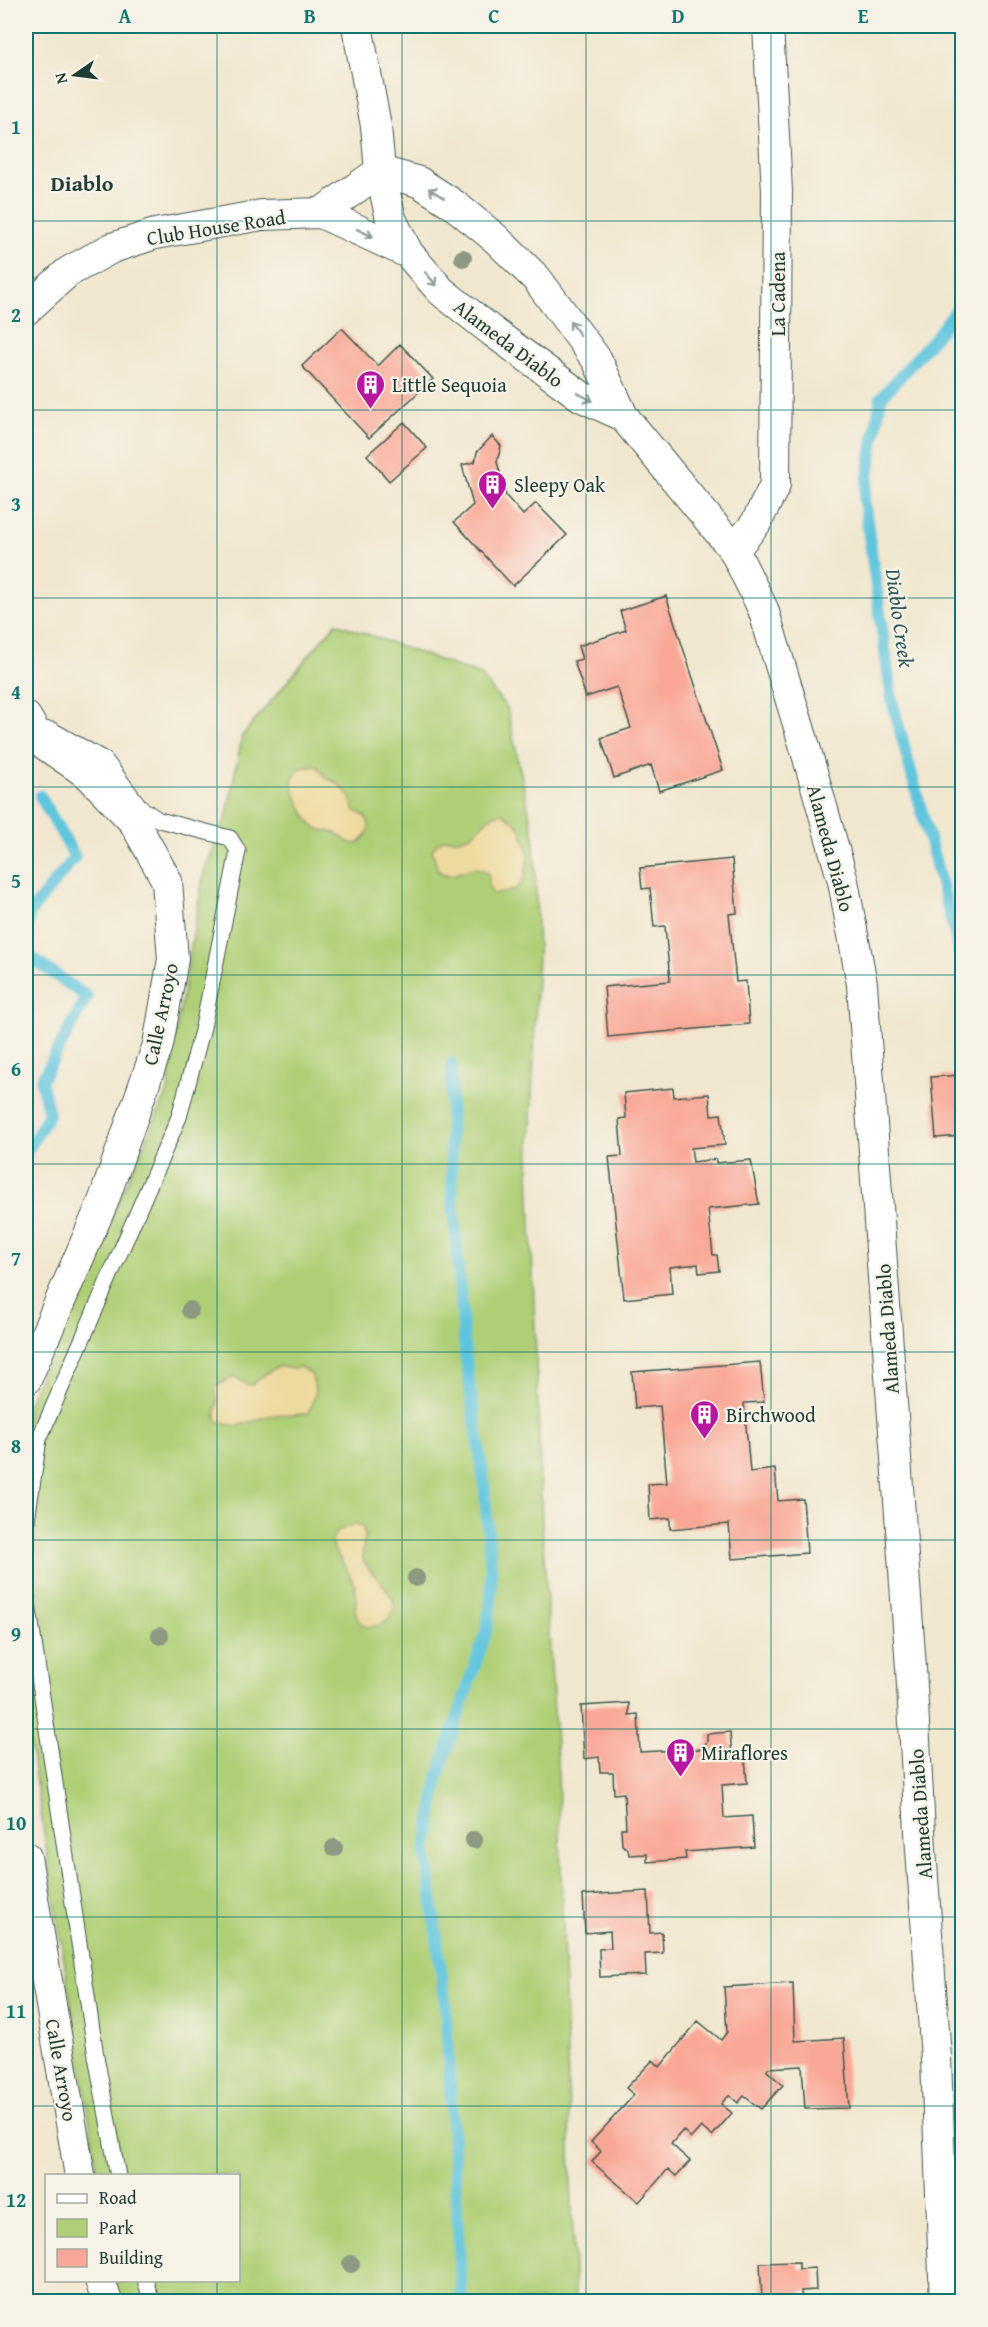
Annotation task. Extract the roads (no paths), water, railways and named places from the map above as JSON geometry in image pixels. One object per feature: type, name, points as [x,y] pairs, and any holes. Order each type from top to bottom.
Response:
[{"type":"street","name":"Alameda Diablo","points":[[357,26],[376,126],[380,171],[391,219],[408,253],[441,291],[493,332],[582,397],[623,416]]},
{"type":"street","name":"La Cadena","points":[[735,550],[756,524],[775,485],[777,191],[768,26]]},
{"type":"street","name":"Alameda Diablo","points":[[380,171],[419,182],[453,204],[495,238],[537,279],[597,360],[623,416],[735,550],[763,609],[843,881],[862,984],[936,2048],[945,2301]]},
{"type":"street","points":[[321,213],[380,171]]},
{"type":"street","name":"Alameda Diablo","points":[[321,213],[408,253]]},
{"type":"street","name":"Club House Road","points":[[26,310],[68,272],[123,244],[155,234],[262,215],[321,213]]},
{"type":"street","name":"Calle Arroyo","points":[[26,1380],[103,1202],[158,1045],[173,959],[166,881],[134,822],[89,775],[41,742],[27,727]]},
{"type":"street","name":"Calle Arroyo","points":[[26,1857],[80,2174]]},
{"type":"street","points":[[101,2282],[107,2301]]},
{"type":"lane","points":[[27,727],[52,729],[105,760],[141,808],[159,820],[230,838],[238,851],[203,1027],[179,1117],[39,1439],[27,1520],[26,1590],[96,2056],[118,2174]]},
{"type":"lane","points":[[147,2282],[152,2301]]},
{"type":"waterway","name":"Diablo Creek","points":[[962,303],[881,398],[864,500],[892,701],[962,961]]},
{"type":"waterway","points":[[26,950],[29,914],[75,857],[40,796]]},
{"type":"waterway","points":[[26,954],[87,997],[41,1081],[49,1114],[26,1153]]},
{"type":"waterway","points":[[452,1064],[450,1136],[453,1200],[465,1354],[484,1482],[491,1570],[491,1602],[486,1632],[438,1777],[426,1851],[445,2001],[462,2302]]},
{"type":"place","name":"Little Sequoia","points":[[371,410]]},
{"type":"place","name":"Sleepy Oak","points":[[493,510]]},
{"type":"place","name":"Birchwood","points":[[705,1440]]},
{"type":"place","name":"Miraflores","points":[[680,1778]]},
{"type":"district","name":"Diablo","points":[[82,183]]}]
